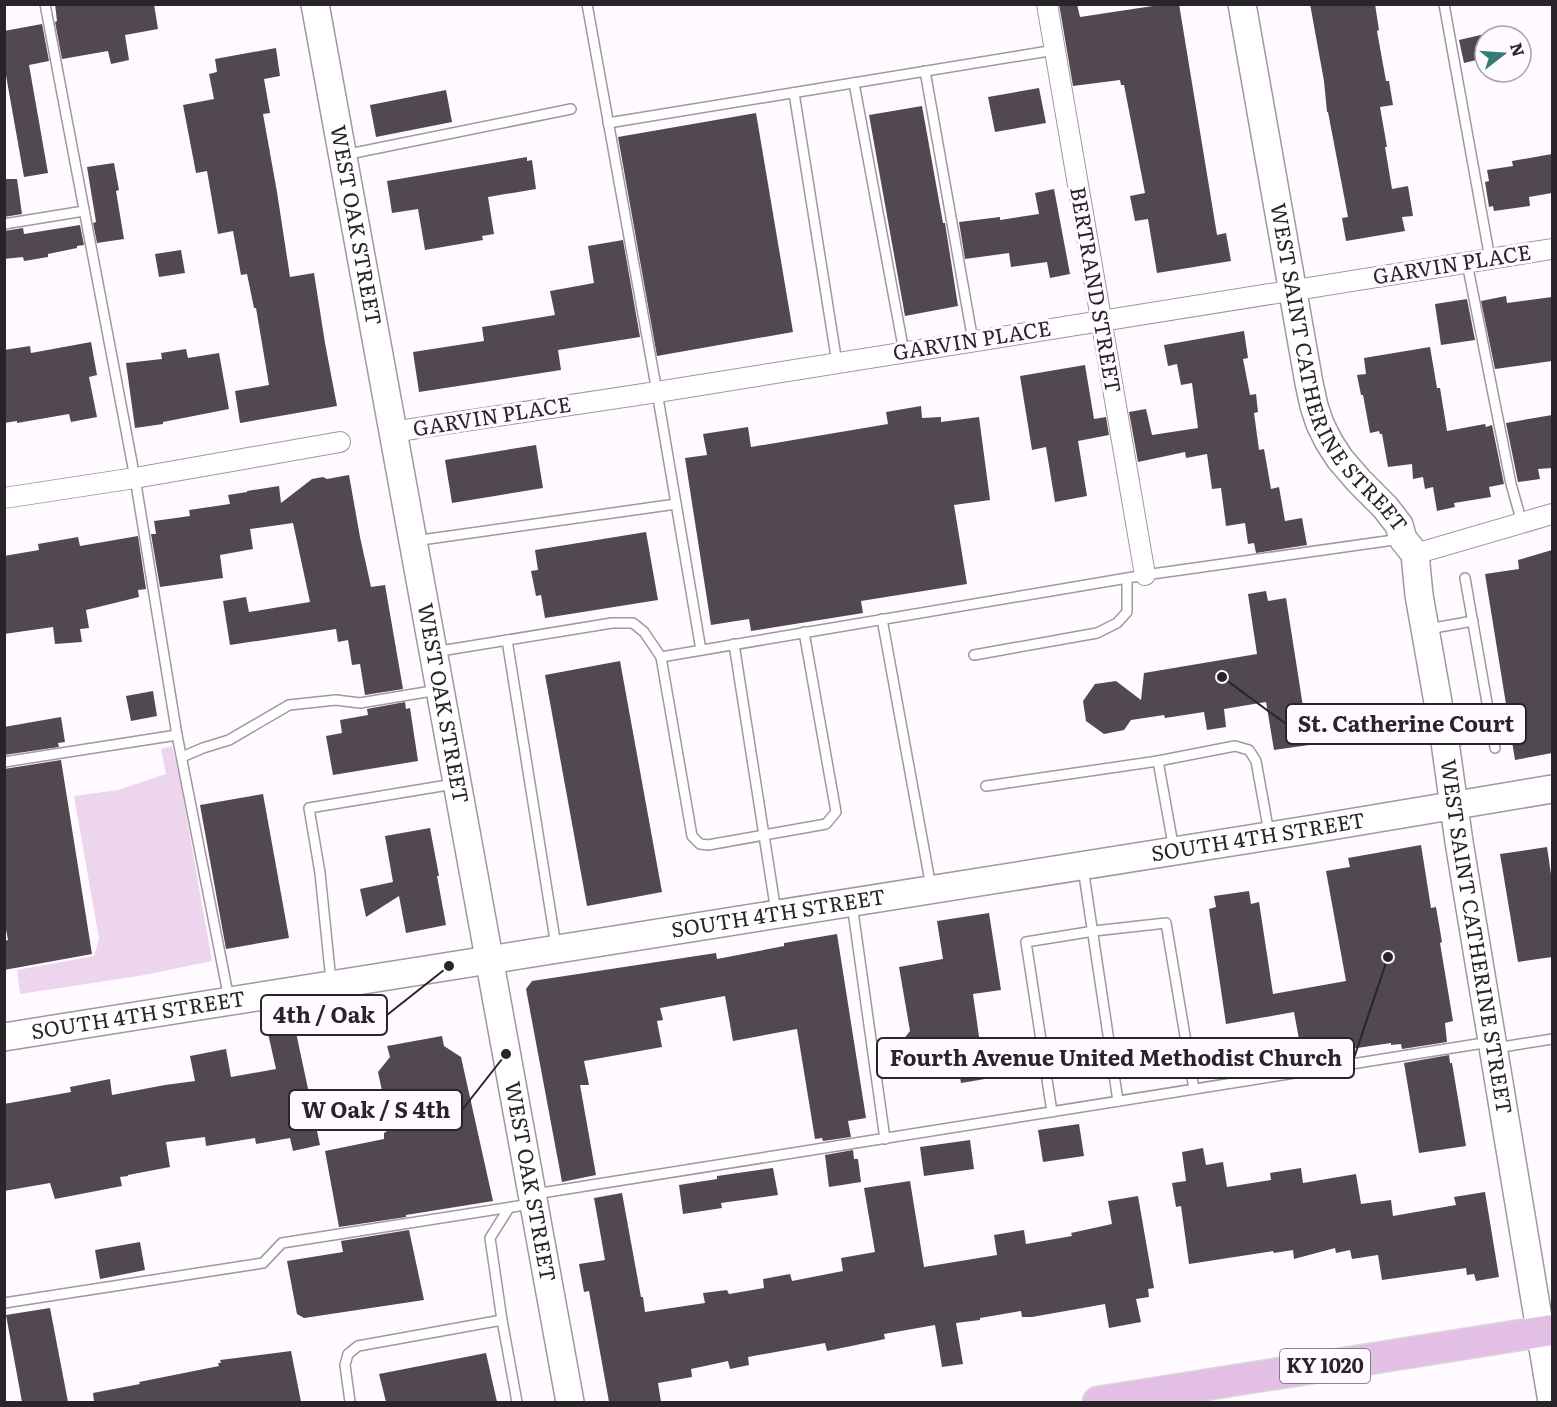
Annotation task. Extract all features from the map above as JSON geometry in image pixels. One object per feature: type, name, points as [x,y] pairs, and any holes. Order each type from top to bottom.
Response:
[{"type":"main road","name":"WEST OAK STREET","points":[[315,4],[489,959],[525,1202],[570,1402]]},
{"type":"main road","name":"WEST SAINT CATHERINE STREET","points":[[1242,4],[1314,406],[1320,424],[1340,459],[1385,507],[1399,525],[1409,546],[1445,742],[1493,1045],[1546,1331],[1552,1402]]},
{"type":"main road","name":"SOUTH 4TH STREET","points":[[4,1037],[1083,866],[1552,789]]},
{"type":"main road","name":"KY 1020","points":[[1098,1402],[1546,1331]]},
{"type":"street","name":"BERTRAND STREET","points":[[1047,4],[1100,321],[1136,577]]},
{"type":"street","name":"GARVIN PLACE","points":[[392,432],[1552,249]]},
{"type":"street","points":[[4,498],[135,478],[340,442]]},
{"type":"street","points":[[1409,546],[1522,523],[1552,514]]},
{"type":"lane","points":[[45,4],[135,478],[177,735],[229,1002]]},
{"type":"lane","points":[[587,4],[701,650]]},
{"type":"lane","points":[[1444,4],[1490,259]]},
{"type":"lane","points":[[609,123],[1055,50]]},
{"type":"lane","points":[[925,71],[973,341]]},
{"type":"lane","points":[[854,83],[904,352]]},
{"type":"lane","points":[[794,93],[837,363]]},
{"type":"lane","points":[[342,155],[571,109]]},
{"type":"lane","points":[[4,224],[84,211]]},
{"type":"lane","points":[[1467,263],[1511,484],[1522,523]]},
{"type":"lane","points":[[412,542],[676,504]]},
{"type":"lane","points":[[661,657],[1136,577],[1409,546]]},
{"type":"lane","points":[[974,655],[1097,633],[1116,623],[1127,612],[1136,577]]},
{"type":"lane","points":[[1466,578],[1495,748]]},
{"type":"lane","points":[[882,619],[931,889]]},
{"type":"lane","points":[[1425,629],[1473,621]]},
{"type":"lane","points":[[433,652],[612,623],[633,623],[644,632],[661,657],[692,836],[700,844],[708,845],[826,824],[836,812],[804,632]]},
{"type":"lane","points":[[507,640],[557,949]]},
{"type":"lane","points":[[734,644],[777,914]]},
{"type":"lane","points":[[182,757],[229,740],[289,705],[336,700],[360,703],[440,690]]},
{"type":"lane","points":[[1445,742],[1493,734]]},
{"type":"lane","points":[[4,762],[177,735]]},
{"type":"lane","points":[[986,786],[1235,746],[1249,750],[1256,761],[1269,836]]},
{"type":"lane","points":[[1158,760],[1174,851]]},
{"type":"lane","points":[[331,984],[320,873],[309,808],[457,783]]},
{"type":"lane","points":[[1083,866],[1118,1101]]},
{"type":"lane","points":[[852,902],[885,1139]]},
{"type":"lane","points":[[1052,1112],[1026,942],[1166,923],[1194,1089]]},
{"type":"lane","points":[[4,1303],[262,1263],[282,1243],[885,1139],[1194,1089],[1493,1045],[1552,1040]]},
{"type":"lane","points":[[517,1402],[490,1238],[525,1202]]},
{"type":"lane","points":[[350,1402],[345,1365],[348,1354],[358,1346],[502,1320]]},
{"type":"shaded area","points":[[172,746],[212,961],[145,975],[20,994],[17,970],[94,956],[99,939],[74,796],[118,790],[166,774],[161,749]]},
{"type":"building","points":[[55,4],[154,4],[158,29],[125,35],[129,60],[111,64],[108,51],[62,59],[55,22],[57,21]]},
{"type":"building","points":[[1059,4],[1077,4],[1080,17],[1179,4],[1217,235],[1226,233],[1231,261],[1157,273],[1148,219],[1135,221],[1130,196],[1145,193],[1124,85],[1121,85],[1120,80],[1073,86]]},
{"type":"building","points":[[1310,4],[1375,4],[1379,30],[1377,31],[1393,105],[1380,107],[1392,189],[1408,186],[1413,216],[1402,217],[1405,231],[1346,241],[1342,218],[1348,217],[1327,112],[1324,81]]},
{"type":"building","points":[[42,24],[49,61],[29,65],[48,173],[24,177],[4,64],[4,31]]},
{"type":"building","points":[[1473,37],[1473,61],[1464,63],[1459,40]]},
{"type":"building","points":[[276,48],[280,76],[264,79],[270,113],[263,114],[290,277],[314,273],[337,406],[240,423],[235,391],[269,385],[256,308],[254,308],[247,274],[241,275],[233,231],[218,234],[207,171],[196,173],[183,105],[214,99],[209,74],[217,72],[215,59]]},
{"type":"building","points":[[1039,88],[1046,123],[995,132],[988,97]]},
{"type":"building","points":[[446,90],[452,122],[376,137],[370,105]]},
{"type":"building","points":[[922,106],[943,223],[945,223],[958,306],[905,316],[869,115]]},
{"type":"building","points":[[756,113],[793,332],[657,356],[618,137]]},
{"type":"building","points":[[1552,154],[1552,193],[1529,197],[1530,206],[1494,211],[1493,206],[1489,207],[1485,182],[1489,181],[1487,170],[1513,166],[1512,161]]},
{"type":"building","points":[[527,157],[527,161],[532,160],[536,189],[488,197],[494,234],[482,236],[483,240],[425,250],[418,209],[392,213],[387,181]]},
{"type":"building","points":[[114,163],[124,239],[97,243],[87,167]]},
{"type":"building","points":[[4,179],[17,179],[22,214],[4,217]]},
{"type":"building","points":[[1054,189],[1070,274],[1050,278],[1047,262],[1011,267],[1009,253],[965,259],[959,222],[1000,217],[1000,220],[1039,214],[1035,193]]},
{"type":"building","points":[[80,225],[84,245],[48,254],[48,257],[24,261],[23,257],[4,259],[4,231],[23,228],[24,234]]},
{"type":"building","points":[[623,240],[640,337],[558,350],[561,370],[419,392],[413,352],[484,341],[482,327],[555,315],[550,291],[594,283],[588,246]]},
{"type":"building","points":[[181,250],[185,273],[159,277],[155,254]]},
{"type":"building","points":[[1506,296],[1507,303],[1552,297],[1552,361],[1495,369],[1481,301]]},
{"type":"building","points":[[1467,299],[1475,340],[1441,345],[1435,304]]},
{"type":"building","points":[[1244,331],[1248,358],[1243,359],[1250,395],[1256,394],[1258,412],[1254,413],[1259,450],[1264,449],[1271,489],[1279,487],[1285,521],[1302,518],[1307,545],[1256,553],[1254,543],[1248,544],[1245,523],[1226,526],[1221,488],[1212,489],[1207,454],[1186,458],[1185,452],[1138,462],[1129,412],[1146,409],[1152,435],[1198,428],[1192,383],[1181,385],[1177,364],[1168,366],[1164,345]]},
{"type":"building","points":[[91,342],[97,375],[89,377],[97,417],[71,422],[69,414],[4,423],[4,350],[30,346],[31,353]]},
{"type":"building","points":[[1430,347],[1447,431],[1485,424],[1486,427],[1492,425],[1504,484],[1489,487],[1491,497],[1454,503],[1455,507],[1437,511],[1433,487],[1425,489],[1423,477],[1413,479],[1412,464],[1388,467],[1382,434],[1379,431],[1370,433],[1357,375],[1366,374],[1364,358]]},
{"type":"building","points":[[186,349],[188,358],[219,353],[229,409],[135,428],[126,363],[162,359],[161,353]]},
{"type":"building","points":[[1085,365],[1094,419],[1106,417],[1109,435],[1078,441],[1087,496],[1055,502],[1046,447],[1032,450],[1020,376]]},
{"type":"building","points":[[921,406],[922,418],[941,417],[941,422],[979,417],[990,500],[954,505],[967,584],[861,601],[863,613],[751,631],[749,619],[711,625],[685,458],[707,455],[703,434],[748,427],[751,447],[888,424],[886,412]]},
{"type":"building","points":[[1552,415],[1552,468],[1538,469],[1540,479],[1518,482],[1506,423]]},
{"type":"building","points":[[536,445],[543,488],[452,503],[445,460]]},
{"type":"building","points":[[349,475],[371,587],[385,585],[403,689],[365,695],[360,664],[352,665],[348,640],[338,642],[336,629],[230,645],[223,601],[246,597],[249,612],[310,602],[293,523],[250,529],[253,549],[220,555],[223,578],[160,587],[151,534],[156,534],[154,521],[190,516],[189,510],[230,504],[228,495],[279,486],[281,503],[312,479]]},
{"type":"building","points":[[646,532],[658,600],[545,618],[541,595],[536,596],[531,571],[538,570],[535,550]]},
{"type":"building","points":[[138,536],[146,589],[138,590],[139,597],[86,610],[89,628],[80,629],[82,642],[55,644],[53,627],[4,634],[4,556],[39,550],[38,544],[78,537],[80,546]]},
{"type":"building","points":[[1552,550],[1552,753],[1515,760],[1485,574],[1519,569],[1518,560]]},
{"type":"building","points":[[1266,591],[1268,601],[1286,598],[1309,745],[1274,750],[1266,702],[1224,709],[1226,727],[1207,730],[1204,712],[1131,720],[1124,730],[1104,734],[1086,721],[1083,701],[1095,684],[1116,681],[1141,700],[1144,673],[1257,654],[1248,594]]},
{"type":"building","points":[[620,661],[662,892],[587,906],[545,675]]},
{"type":"building","points":[[153,691],[157,716],[131,721],[126,696]]},
{"type":"building","points":[[405,702],[406,709],[410,708],[418,761],[333,775],[326,736],[342,733],[340,720],[368,715],[367,709]]},
{"type":"building","points":[[61,717],[65,742],[58,743],[59,747],[4,755],[4,727]]},
{"type":"building","points":[[61,760],[92,954],[4,970],[4,941],[8,940],[4,919],[4,769]]},
{"type":"building","points":[[263,794],[289,938],[226,949],[200,805]]},
{"type":"building","points":[[430,828],[446,925],[406,933],[399,896],[366,917],[360,889],[393,882],[385,836]]},
{"type":"building","points":[[1421,845],[1431,908],[1436,907],[1453,1021],[1445,1023],[1447,1042],[1402,1049],[1401,1044],[1391,1045],[1391,1043],[1350,1049],[1350,1053],[1303,1061],[1294,1012],[1226,1024],[1209,909],[1216,907],[1214,896],[1249,891],[1251,904],[1259,902],[1273,994],[1346,981],[1326,871],[1350,867],[1348,858]]},
{"type":"building","points":[[1547,847],[1552,881],[1552,957],[1518,962],[1500,854]]},
{"type":"building","points":[[989,913],[1001,990],[973,994],[985,1079],[961,1083],[958,1066],[933,1070],[930,1054],[911,1057],[904,1052],[902,1041],[910,1031],[899,967],[943,959],[937,921]]},
{"type":"building","points":[[837,934],[866,1118],[848,1121],[851,1137],[823,1141],[822,1138],[815,1139],[797,1029],[733,1041],[725,996],[660,1008],[663,1020],[657,1021],[662,1047],[584,1061],[589,1085],[580,1085],[596,1175],[562,1182],[526,989],[532,981],[716,953],[717,959],[784,946],[784,943]]},
{"type":"building","points":[[294,1023],[320,1145],[293,1151],[290,1138],[256,1144],[255,1138],[206,1146],[205,1137],[166,1142],[170,1167],[120,1177],[122,1186],[55,1199],[50,1183],[4,1191],[4,1104],[71,1092],[70,1087],[110,1079],[112,1095],[195,1081],[190,1056],[226,1049],[231,1077],[276,1069],[267,1029]]},
{"type":"building","points":[[442,1036],[444,1046],[461,1057],[493,1201],[339,1227],[325,1151],[384,1139],[384,1133],[390,1129],[378,1072],[390,1057],[387,1046]]},
{"type":"building","points":[[1449,1055],[1466,1146],[1419,1153],[1404,1063]]},
{"type":"building","points":[[1079,1124],[1084,1156],[1043,1162],[1038,1130]]},
{"type":"building","points":[[970,1140],[974,1169],[924,1176],[920,1147]]},
{"type":"building","points":[[1203,1148],[1206,1165],[1223,1162],[1227,1187],[1271,1180],[1270,1173],[1301,1168],[1303,1183],[1356,1174],[1361,1204],[1391,1200],[1393,1216],[1456,1205],[1454,1197],[1485,1192],[1499,1277],[1476,1281],[1474,1274],[1467,1275],[1466,1268],[1382,1280],[1378,1255],[1352,1259],[1350,1250],[1336,1253],[1335,1248],[1294,1259],[1293,1250],[1189,1264],[1181,1206],[1176,1207],[1172,1183],[1186,1181],[1182,1152]]},
{"type":"building","points":[[853,1150],[854,1159],[858,1159],[861,1182],[829,1187],[825,1155]]},
{"type":"building","points":[[773,1168],[778,1195],[721,1203],[722,1208],[683,1214],[679,1185],[717,1179],[717,1176]]},
{"type":"building","points":[[910,1181],[924,1267],[997,1255],[994,1235],[1024,1230],[1026,1244],[1072,1236],[1071,1233],[1112,1224],[1108,1201],[1138,1196],[1154,1288],[1148,1289],[1149,1297],[1136,1299],[1141,1322],[1109,1328],[1105,1304],[1032,1317],[1022,1317],[1021,1311],[956,1323],[963,1364],[942,1367],[935,1325],[884,1334],[885,1339],[827,1351],[825,1343],[748,1357],[749,1365],[730,1369],[728,1361],[691,1369],[692,1377],[658,1383],[661,1402],[609,1402],[589,1291],[584,1292],[579,1264],[605,1260],[594,1198],[622,1193],[645,1312],[705,1303],[703,1293],[727,1290],[729,1294],[764,1288],[763,1279],[790,1274],[792,1281],[843,1271],[841,1258],[875,1252],[864,1188]]},
{"type":"building","points":[[409,1230],[424,1300],[304,1318],[297,1314],[287,1261],[343,1252],[341,1241]]},
{"type":"building","points":[[140,1242],[145,1270],[100,1279],[95,1250]]},
{"type":"building","points":[[50,1308],[68,1402],[22,1402],[6,1315]]},
{"type":"building","points":[[291,1351],[301,1402],[94,1402],[93,1393],[219,1366],[220,1360]]},
{"type":"building","points":[[486,1353],[497,1402],[386,1402],[379,1374]]},
{"type":"place","name":"St. Catherine Court","points":[[1222,677]]},
{"type":"place","name":"Fourth Avenue United Methodist Church","points":[[1388,957]]},
{"type":"place","name":"4th / Oak","points":[[449,966]]},
{"type":"place","name":"W Oak / S 4th","points":[[506,1054]]}]
